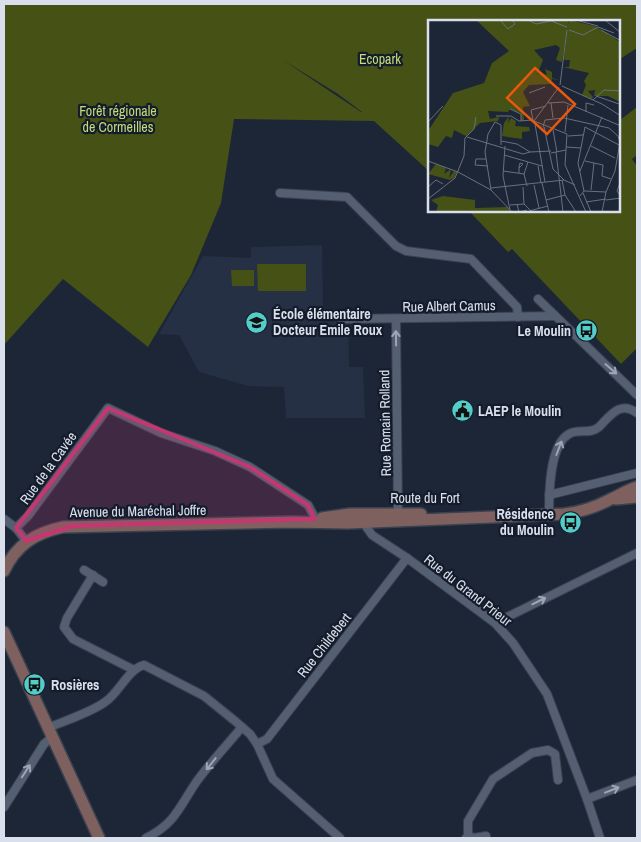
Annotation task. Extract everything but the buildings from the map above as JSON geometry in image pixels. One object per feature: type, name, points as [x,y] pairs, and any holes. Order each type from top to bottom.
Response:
[{"type":"street","points":[[280,193],[348,197],[396,246],[406,251],[471,259],[517,306],[518,317]]},
{"type":"street","points":[[538,298],[637,395]]},
{"type":"street","name":"Rue Albert Camus","points":[[342,319],[555,316]]},
{"type":"street","name":"Rue Romain Rolland","points":[[396,319],[398,514]]},
{"type":"street","name":"Rue de la Cavée","points":[[16,528],[28,516],[108,408],[161,433],[215,451],[250,467],[308,505],[315,521]]},
{"type":"street","points":[[549,514],[550,479],[560,445],[565,436],[572,432],[595,430],[615,410],[629,409],[637,413]]},
{"type":"street","points":[[549,495],[637,473]]},
{"type":"street","name":"Route du Fort","points":[[332,516],[390,522],[463,520],[576,512],[637,487]]},
{"type":"street","name":"Route du Fort","points":[[611,499],[637,497]]},
{"type":"street","name":"Route du Fort","points":[[348,523],[363,518],[398,514],[463,513],[518,516]]},
{"type":"street","points":[[390,522],[397,519],[398,514]]},
{"type":"street","name":"Avenue du Maréchal Joffre","points":[[315,521],[332,516]]},
{"type":"street","name":"Rue du Grand Prieur","points":[[363,518],[372,535],[407,558],[495,623],[513,643],[547,694],[600,838]]},
{"type":"street","points":[[4,519],[16,528],[26,541]]},
{"type":"street","name":"Avenue du Maréchal Joffre","points":[[4,571],[11,558],[26,541],[45,532],[73,526],[315,521],[348,523]]},
{"type":"street","points":[[495,623],[637,553]]},
{"type":"street","name":"Rue Childebert","points":[[258,744],[267,739],[407,558]]},
{"type":"street","points":[[84,570],[103,582]]},
{"type":"street","points":[[93,575],[67,618],[64,627],[72,639],[134,670]]},
{"type":"street","points":[[4,632],[99,838]]},
{"type":"street","points":[[4,807],[50,733],[105,703],[118,691],[134,670],[144,665],[204,696],[242,727],[258,744],[273,779],[340,838]]},
{"type":"street","points":[[146,838],[163,829],[180,809],[196,782],[242,727]]},
{"type":"street","points":[[486,836],[467,837],[468,821],[493,780],[532,753],[548,750],[554,754],[558,780]]},
{"type":"street","points":[[556,765],[572,758]]},
{"type":"street","points":[[587,799],[637,780]]},
{"type":"highlighted area","points":[[108,408],[250,467],[308,505],[315,519],[73,526],[26,541],[16,528]]},
{"type":"shaded area","name":"École élémentaire Docteur Emile Roux","points":[[322,245],[323,308],[348,310],[349,367],[363,367],[365,418],[286,418],[284,387],[248,386],[199,372],[179,335],[159,334],[203,256],[251,258],[251,247]]},
{"type":"green space","name":"Forêt régionale de Cormeilles","points":[[4,4],[637,4],[637,48],[621,58],[621,20],[428,20],[428,170],[374,121],[234,119],[221,203],[191,275],[148,347],[63,279],[4,345]],"holes":[[[283,60],[338,94],[361,112]]]},
{"type":"green space","points":[[637,107],[637,155],[632,159],[637,166],[637,348],[621,364],[512,249],[508,252],[470,212],[621,212],[621,119]]},
{"type":"green space","points":[[257,264],[306,264],[306,291],[258,291]]},
{"type":"green space","points":[[231,270],[254,270],[254,286],[232,286]]},
{"type":"place","name":"École élémentaire Docteur Emile Roux","points":[[257,322]]},
{"type":"place","name":"Le Moulin","points":[[587,331]]},
{"type":"place","name":"LAEP le Moulin","points":[[462,411]]},
{"type":"place","name":"Résidence du Moulin","points":[[570,522]]},
{"type":"place","name":"Rosières","points":[[35,685]]},
{"type":"park label","name":"Ecopark","points":[[380,59]]}]
